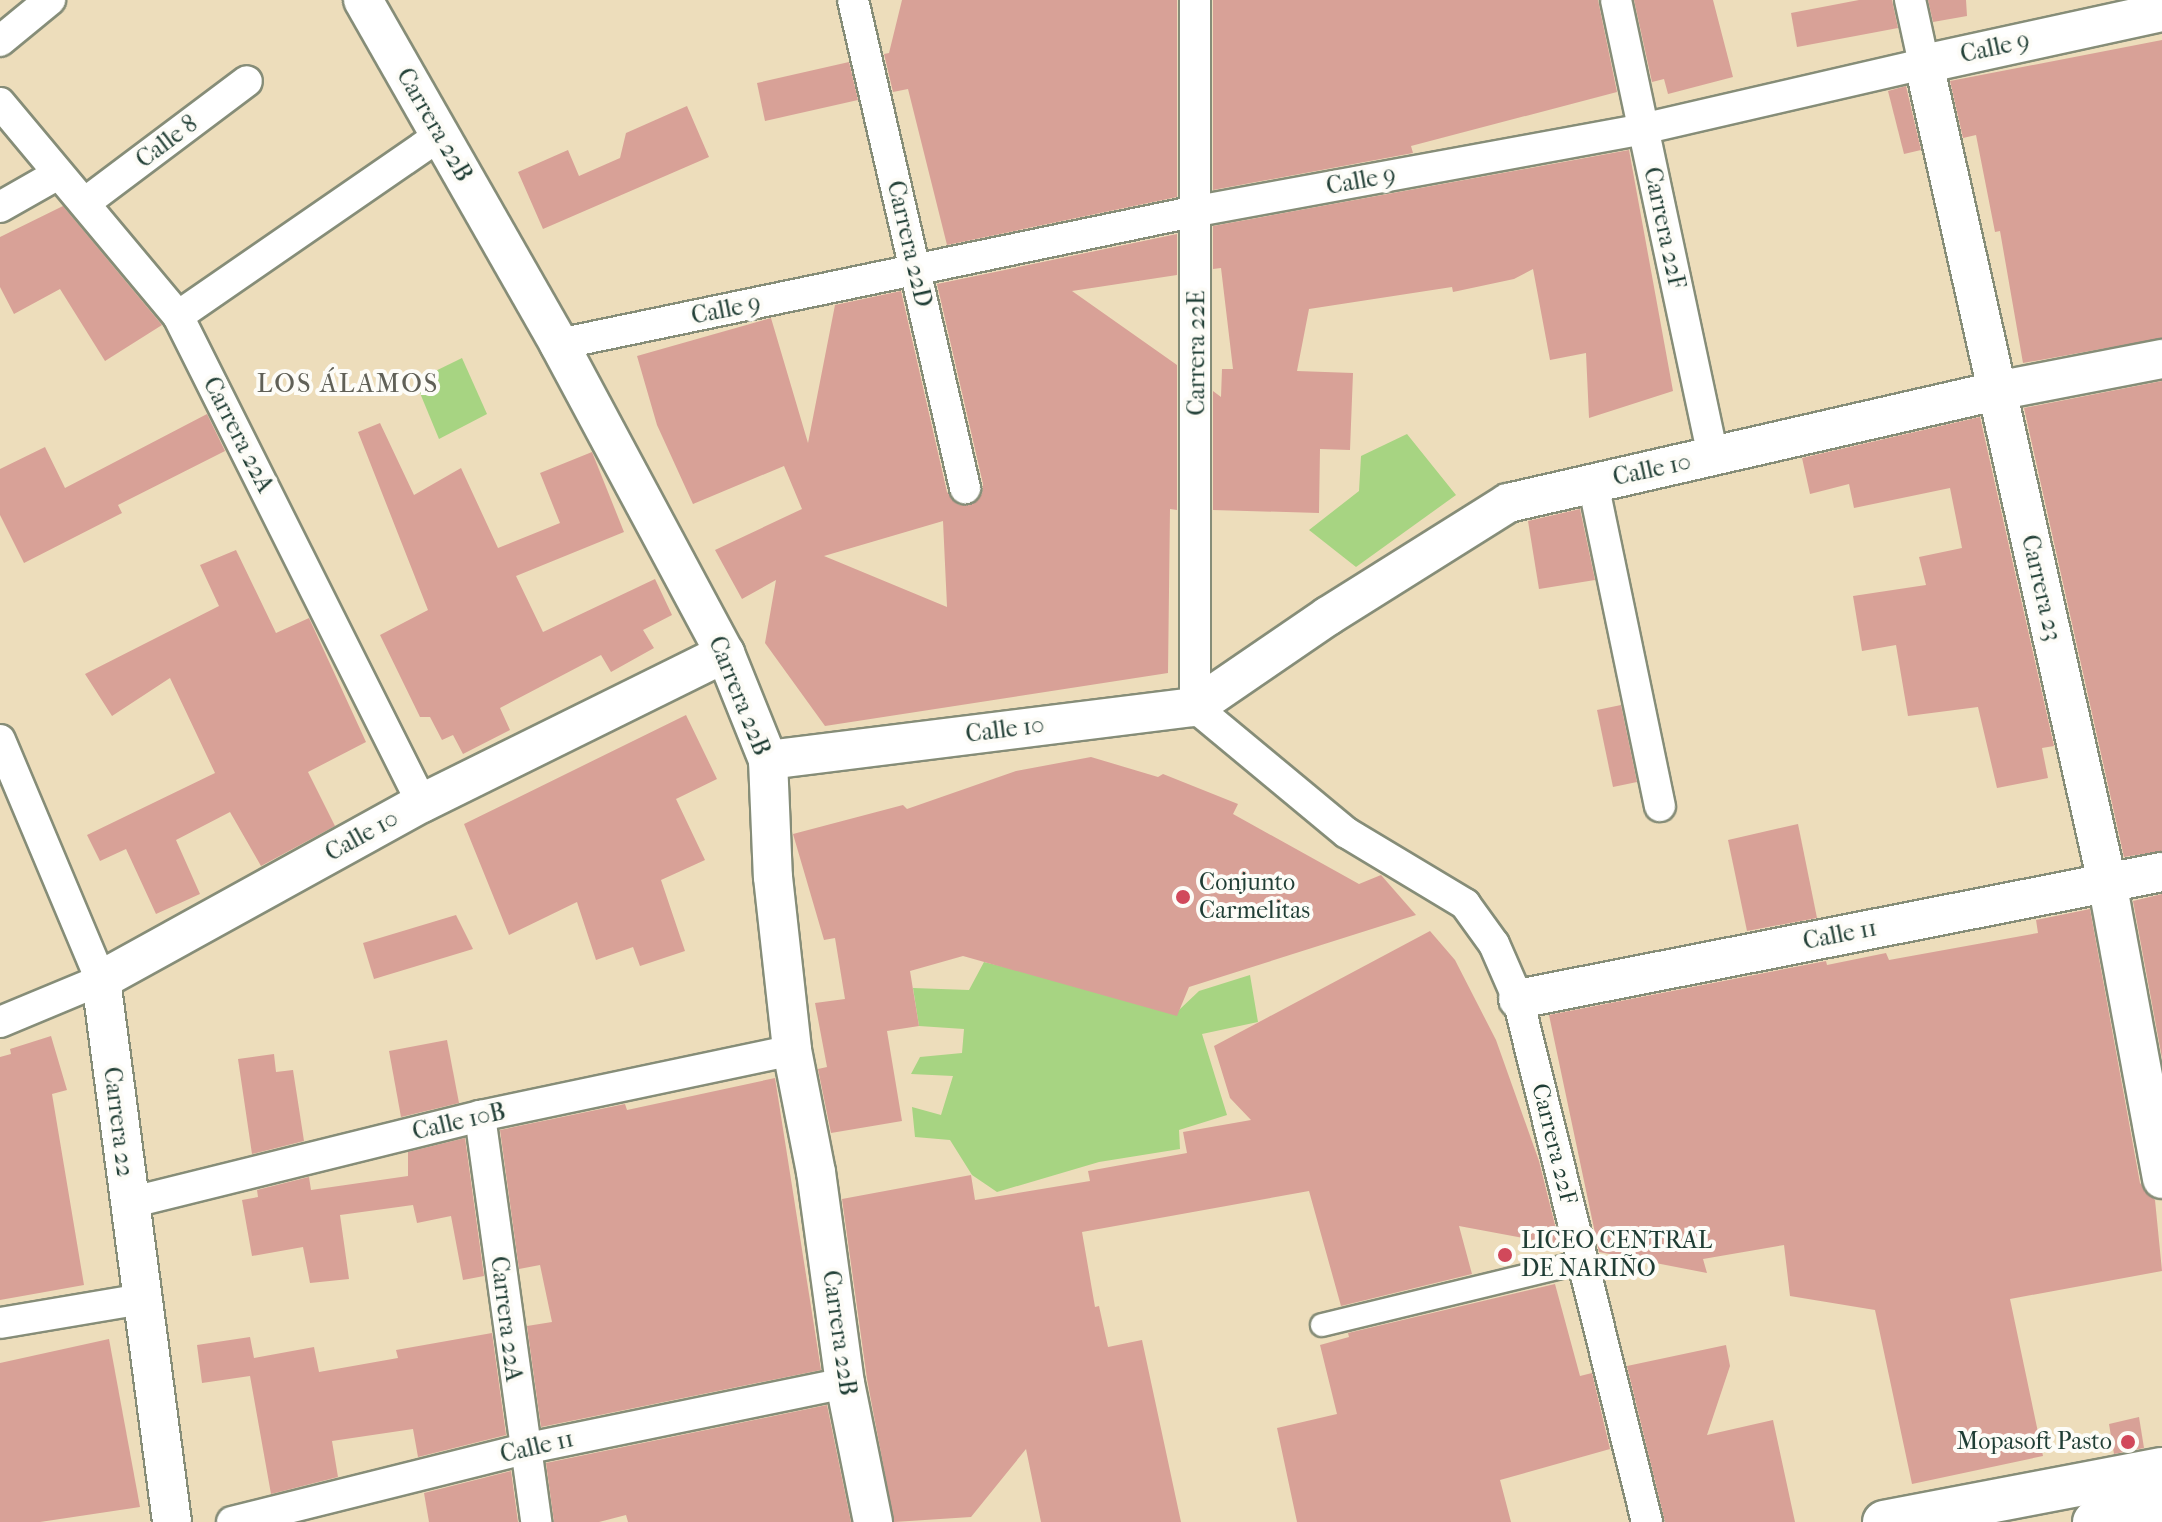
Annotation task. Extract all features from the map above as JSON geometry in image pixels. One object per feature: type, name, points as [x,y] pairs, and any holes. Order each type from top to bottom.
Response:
[{"type":"main road","points":[[1884,1522],[2162,1469]]},
{"type":"main road","points":[[2094,1522],[2162,1508]]},
{"type":"street","points":[[0,41],[50,0]]},
{"type":"street","name":"Carrera 22B","points":[[363,0],[559,344],[725,653],[768,760],[773,877],[792,1050],[816,1172],[845,1383],[873,1522]]},
{"type":"street","name":"Carrera 22D","points":[[853,0],[965,488]]},
{"type":"street","name":"Carrera 22E","points":[[1195,0],[1195,707]]},
{"type":"street","name":"Carrera 22F","points":[[1616,0],[1713,457]]},
{"type":"street","name":"Carrera 23","points":[[1910,0],[2107,882],[2162,1179]]},
{"type":"street","name":"Calle 9","points":[[559,344],[1197,211],[1642,129],[2162,12]]},
{"type":"street","name":"Calle 8","points":[[86,202],[247,81]]},
{"type":"street","name":"Carrera 22A","points":[[0,103],[58,174],[86,202],[178,316],[422,803]]},
{"type":"street","points":[[178,316],[440,135]]},
{"type":"street","points":[[0,207],[58,174]]},
{"type":"street","name":"Calle 10","points":[[768,760],[1195,707],[1508,503],[1996,391],[2162,359]]},
{"type":"street","points":[[1593,483],[1660,806]]},
{"type":"street","name":"Calle 10","points":[[0,1022],[101,980],[422,803],[725,653]]},
{"type":"street","points":[[1195,707],[1347,833],[1465,904],[1494,944],[1518,999]]},
{"type":"street","name":"Carrera 22","points":[[3,754],[101,980],[172,1522]]},
{"type":"street","name":"Calle 11","points":[[1518,999],[2162,872]]},
{"type":"street","name":"Carrera 22F","points":[[1518,999],[1647,1522]]},
{"type":"street","name":"Calle 10B","points":[[129,1203],[480,1116],[792,1050]]},
{"type":"street","name":"Carrera 22A","points":[[480,1116],[536,1522]]},
{"type":"street","points":[[1322,1325],[1583,1262]]},
{"type":"street","points":[[0,1323],[142,1299]]},
{"type":"street","name":"Calle 11","points":[[232,1522],[524,1449],[845,1383]]},
{"type":"green space","points":[[462,358],[487,414],[439,439],[415,381]]},
{"type":"green space","points":[[1407,434],[1456,495],[1356,567],[1309,530],[1359,491],[1361,456]]},
{"type":"green space","points":[[984,962],[1179,1010],[1199,991],[1250,975],[1258,1022],[1202,1034],[1227,1115],[1179,1130],[1180,1149],[1099,1162],[997,1192],[972,1175],[950,1140],[915,1137],[912,1107],[941,1115],[953,1076],[911,1074],[920,1057],[962,1053],[964,1029],[919,1026],[913,988],[969,990]]},
{"type":"building","points":[[902,0],[1177,0],[1177,197],[947,245],[908,89],[893,92],[884,54],[889,53]]},
{"type":"building","points":[[1213,0],[1598,0],[1617,92],[1411,146],[1413,153],[1213,190]]},
{"type":"building","points":[[1634,0],[1713,0],[1733,77],[1668,94],[1664,79],[1652,82]]},
{"type":"building","points":[[1859,0],[1892,0],[1898,28],[1797,47],[1791,13]]},
{"type":"building","points":[[1928,0],[1966,0],[1967,16],[1933,22]]},
{"type":"building","points":[[2162,40],[2162,338],[2023,363],[2000,231],[1995,232],[1976,135],[1963,138],[1950,81]]},
{"type":"building","points":[[849,62],[858,100],[765,121],[757,83]]},
{"type":"building","points":[[1906,86],[1921,150],[1904,154],[1888,91]]},
{"type":"building","points":[[687,106],[709,157],[543,229],[518,172],[568,150],[579,176],[620,158],[626,133]]},
{"type":"building","points":[[1629,150],[1673,391],[1589,418],[1586,353],[1550,360],[1533,269],[1514,279],[1453,292],[1452,287],[1309,309],[1297,371],[1353,373],[1350,450],[1320,449],[1319,513],[1213,510],[1213,391],[1221,397],[1222,369],[1233,369],[1221,268],[1213,269],[1213,226]]},
{"type":"building","points":[[63,206],[162,325],[105,361],[60,289],[14,314],[0,287],[0,237]]},
{"type":"building","points":[[1177,234],[1177,275],[1072,291],[1177,365],[1177,510],[1170,509],[1168,673],[825,726],[765,643],[776,580],[742,599],[715,550],[802,509],[784,466],[693,504],[657,425],[637,356],[771,318],[808,443],[835,305],[901,291],[947,492],[959,505],[970,505],[982,494],[983,484],[937,284]],"holes":[[[943,521],[947,607],[824,556]]]},
{"type":"building","points":[[2162,381],[2162,851],[2124,857],[2024,408]]},
{"type":"building","points":[[207,414],[225,451],[118,505],[122,513],[24,563],[0,515],[0,469],[45,447],[65,488]]},
{"type":"building","points":[[1980,417],[2054,746],[2042,748],[2048,778],[1997,788],[1978,707],[1908,716],[1896,645],[1862,651],[1853,596],[1926,585],[1919,557],[1962,548],[1950,488],[1854,508],[1849,484],[1810,494],[1802,458]]},
{"type":"building","points":[[380,423],[414,495],[461,468],[498,548],[560,523],[540,473],[592,452],[624,532],[516,576],[543,632],[655,579],[672,615],[643,630],[654,648],[611,672],[601,655],[500,708],[510,730],[463,754],[453,735],[442,740],[430,717],[420,717],[380,635],[428,610],[358,432]]},
{"type":"building","points":[[1580,509],[1595,580],[1539,589],[1528,521]]},
{"type":"building","points":[[236,550],[276,633],[309,618],[366,742],[308,772],[335,826],[261,866],[230,812],[176,840],[200,894],[156,914],[126,849],[100,861],[87,835],[215,773],[170,678],[112,716],[85,674],[219,606],[200,565]]},
{"type":"building","points":[[1621,705],[1637,782],[1613,787],[1597,710]]},
{"type":"building","points":[[686,715],[717,779],[676,799],[705,860],[661,880],[685,951],[640,966],[633,947],[596,960],[577,902],[509,935],[464,824]]},
{"type":"building","points":[[1091,757],[1158,777],[1163,774],[1238,804],[1233,814],[1359,884],[1381,875],[1416,915],[1189,987],[1177,1016],[963,956],[910,971],[919,1026],[887,1031],[902,1121],[831,1133],[818,1069],[827,1067],[815,1003],[845,999],[835,938],[824,940],[793,834],[903,805],[907,809],[1016,771]]},
{"type":"building","points":[[1798,824],[1817,918],[1747,931],[1728,840]]},
{"type":"building","points":[[2162,894],[2162,1058],[2133,901]]},
{"type":"building","points":[[2090,909],[2140,1183],[2155,1200],[2162,1271],[2010,1299],[2043,1456],[1912,1484],[1875,1310],[1790,1296],[1784,1245],[1703,1259],[1707,1273],[1599,1252],[1549,1015],[1826,961],[1827,965],[1886,953],[1889,960],[2038,933],[2036,920]]},
{"type":"building","points":[[456,915],[473,949],[374,979],[363,943]]},
{"type":"building","points":[[1430,931],[1455,960],[1496,1040],[1539,1161],[1560,1245],[1459,1226],[1472,1274],[1341,1306],[1309,1191],[1082,1232],[1095,1307],[1099,1306],[1108,1347],[1142,1340],[1181,1522],[1041,1522],[1026,1449],[971,1517],[894,1522],[867,1379],[842,1199],[971,1175],[975,1200],[1090,1181],[1088,1171],[1187,1153],[1183,1132],[1251,1120],[1230,1098],[1214,1046]]},
{"type":"building","points":[[51,1036],[67,1090],[52,1094],[84,1285],[0,1300],[0,1057],[11,1054],[10,1049]]},
{"type":"building","points":[[447,1040],[459,1103],[401,1117],[389,1051]]},
{"type":"building","points":[[274,1054],[276,1072],[293,1070],[304,1141],[252,1154],[238,1059]]},
{"type":"building","points":[[775,1078],[821,1370],[541,1427],[527,1326],[552,1322],[540,1265],[519,1269],[500,1130],[625,1104],[627,1110]]},
{"type":"building","points":[[465,1138],[484,1276],[463,1280],[451,1216],[417,1223],[413,1205],[340,1215],[349,1279],[310,1283],[303,1247],[252,1256],[242,1200],[258,1197],[257,1190],[309,1177],[311,1190],[408,1176],[408,1152]]},
{"type":"building","points":[[1555,1284],[1580,1376],[1592,1373],[1610,1449],[1500,1480],[1511,1522],[1297,1522],[1277,1428],[1337,1414],[1320,1345],[1349,1337],[1348,1333]]},
{"type":"building","points":[[492,1333],[506,1435],[418,1457],[413,1429],[332,1441],[338,1477],[271,1494],[250,1376],[202,1383],[197,1345],[250,1337],[254,1358],[314,1347],[319,1372],[398,1358],[396,1350]]},
{"type":"building","points":[[109,1339],[140,1507],[40,1522],[0,1522],[0,1363]]},
{"type":"building","points":[[1726,1345],[1730,1366],[1707,1435],[1773,1420],[1795,1522],[1665,1522],[1627,1366]]},
{"type":"building","points":[[827,1405],[851,1522],[628,1522],[626,1515],[599,1522],[554,1522],[546,1463]]},
{"type":"building","name":"Mopasoft Pasto","points":[[2139,1417],[2144,1448],[2114,1454],[2109,1424]]},
{"type":"building","points":[[511,1471],[518,1522],[429,1522],[424,1493]]},
{"type":"place","name":"Conjunto Carmelitas","points":[[1183,897]]},
{"type":"place","name":"LICEO CENTRAL DE NARIÑO","points":[[1505,1255]]},
{"type":"place","name":"Mopasoft Pasto","points":[[2128,1442]]},
{"type":"district","name":"LOS ÁLAMOS","points":[[348,384]]}]
